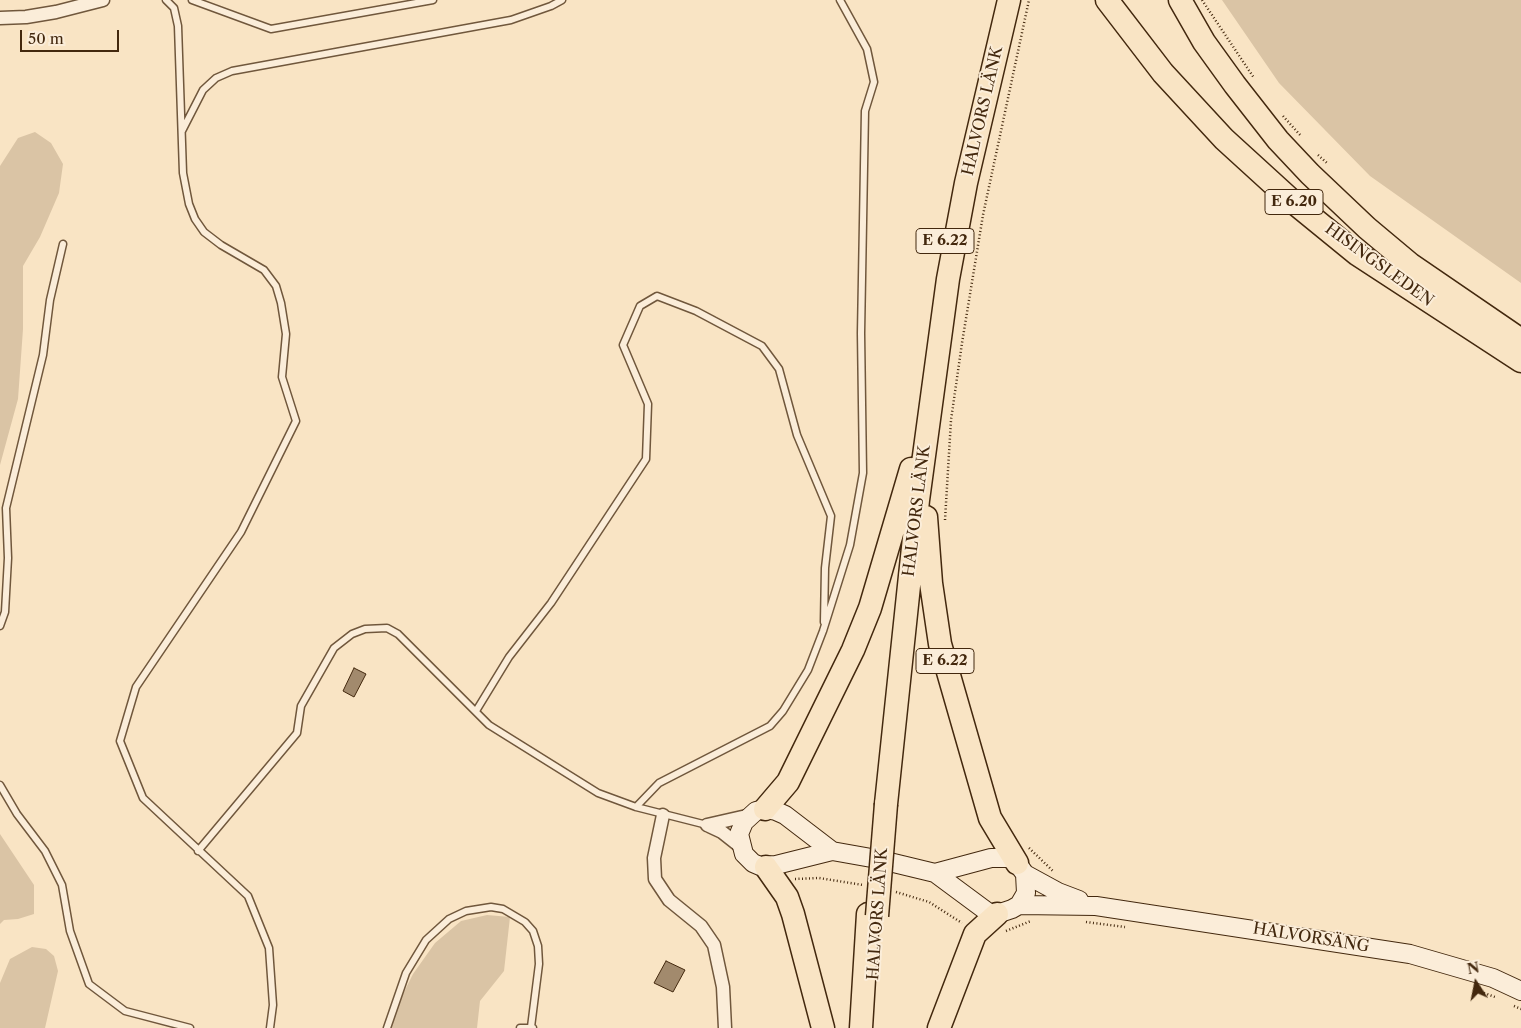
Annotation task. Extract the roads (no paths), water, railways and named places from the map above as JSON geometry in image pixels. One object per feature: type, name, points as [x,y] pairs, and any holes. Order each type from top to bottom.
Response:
[{"type":"highway","name":"HALVORS LÄNK","points":[[861,1028],[873,915],[911,468],[938,280],[994,0]]},
{"type":"highway","name":"HALVORS LÄNK","points":[[881,804],[925,446],[948,279],[966,183],[1008,0]]},
{"type":"highway","name":"HISINGSLEDEN","points":[[1107,0],[1163,73],[1224,139],[1292,201],[1357,254],[1521,361]]},
{"type":"highway","name":"HISINGSLEDEN","points":[[1180,0],[1204,42],[1234,85],[1278,140],[1310,174],[1367,228],[1410,264],[1521,340]]},
{"type":"highway","name":"E 6.22","points":[[925,446],[931,582],[940,644],[990,818],[1023,860]]},
{"type":"highway","name":"E 6.22","points":[[758,812],[788,782],[854,650],[870,608],[911,468]]},
{"type":"highway","points":[[772,875],[787,897],[793,914],[823,1028]]},
{"type":"highway","name":"HALVORS LÄNK","points":[[872,1028],[873,915]]},
{"type":"highway","points":[[939,1028],[975,934],[999,923]]},
{"type":"street","points":[[0,18],[26,17],[56,12],[103,0]]},
{"type":"street","points":[[707,825],[758,812]]},
{"type":"street","name":"HALVORSÄNG","points":[[758,812],[785,815],[832,851],[935,873],[999,923],[1018,905],[1096,906],[1410,954],[1493,978],[1517,998]]},
{"type":"street","name":"E 6.22","points":[[741,847],[741,829],[758,812]]},
{"type":"street","points":[[663,815],[654,858],[655,878],[669,900],[701,926],[714,945],[723,987],[725,1028]]},
{"type":"street","points":[[707,825],[722,832],[741,847],[753,864],[772,875]]},
{"type":"street","name":"HALVORSÄNG","points":[[772,875],[832,851]]},
{"type":"street","name":"HALVORSÄNG","points":[[935,873],[991,858],[1001,857],[1023,860],[1058,892],[1096,906]]},
{"type":"street","points":[[1018,905],[1026,894],[1023,860]]},
{"type":"lane","points":[[166,0],[174,8],[178,26],[183,173],[189,204],[195,219],[204,232],[221,245],[264,270],[276,286],[286,334],[282,376],[296,420],[242,532],[136,687],[120,741],[143,798],[248,896],[269,948],[273,1005],[270,1028]]},
{"type":"lane","points":[[192,0],[271,28],[433,0]]},
{"type":"lane","points":[[182,132],[203,90],[216,78],[232,71],[511,20],[551,6],[562,0]]},
{"type":"lane","points":[[636,807],[659,783],[770,726],[783,711],[808,670],[823,631],[850,545],[862,473],[861,333],[865,111],[874,82],[866,49],[840,0]]},
{"type":"lane","points":[[0,626],[5,612],[8,558],[6,508],[43,355],[50,300],[63,244]]},
{"type":"lane","points":[[476,711],[509,657],[551,603],[646,459],[648,404],[623,345],[640,306],[657,296],[696,311],[762,346],[779,369],[796,435],[831,516],[825,568],[823,631]]},
{"type":"lane","points":[[198,851],[297,733],[301,706],[334,648],[352,634],[365,629],[387,628],[393,631],[489,725],[598,793],[663,815],[707,825]]},
{"type":"lane","points":[[0,785],[17,814],[45,851],[62,885],[70,931],[89,984],[125,1011],[190,1028]]},
{"type":"lane","points":[[387,1028],[406,973],[426,940],[449,919],[466,910],[491,907],[503,909],[525,922],[533,931],[538,946],[539,964],[532,1027],[520,1028]]}]
